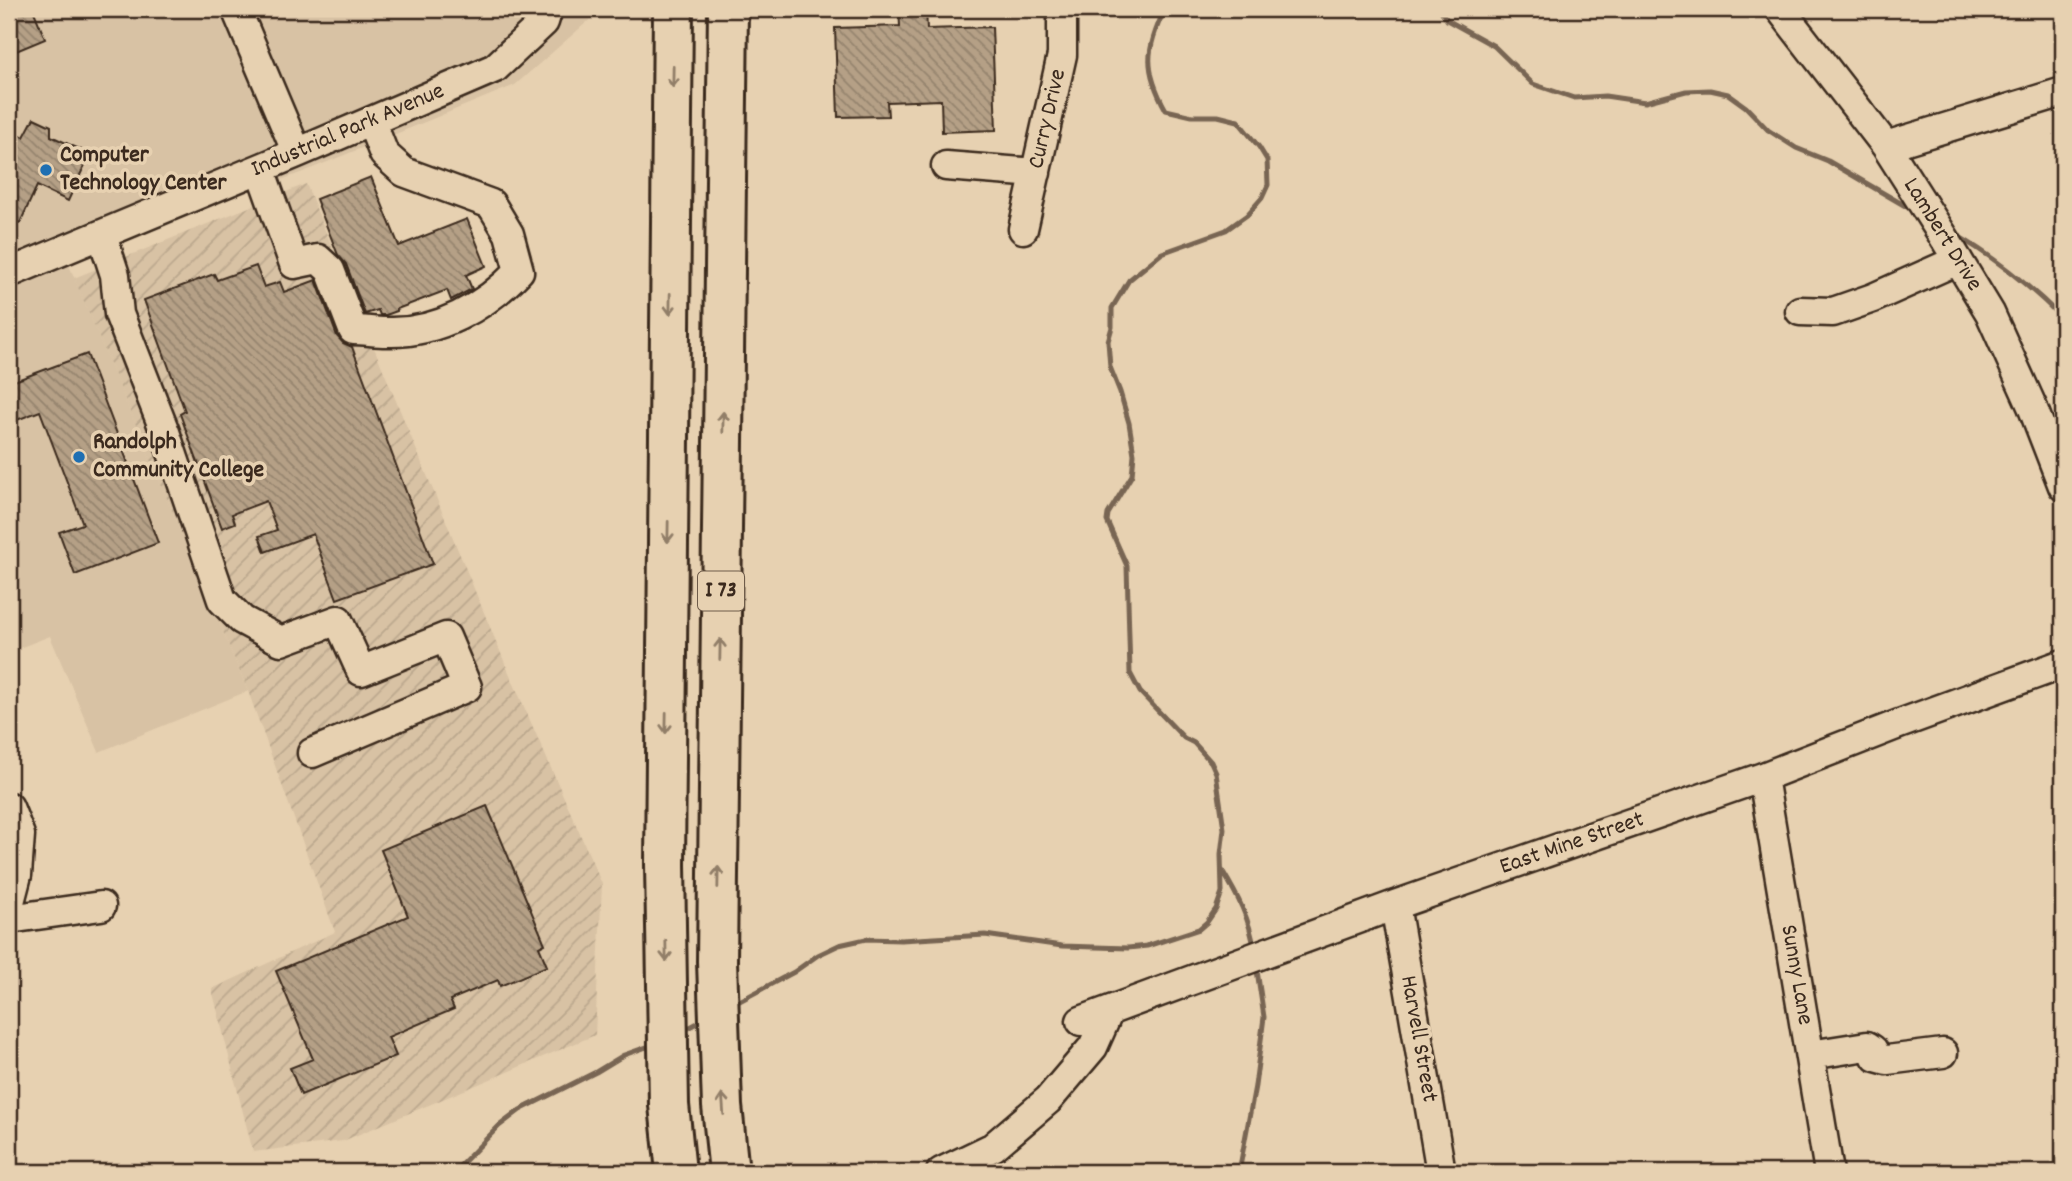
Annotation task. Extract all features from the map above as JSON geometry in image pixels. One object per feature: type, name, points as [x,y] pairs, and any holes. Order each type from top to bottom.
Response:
[{"type":"highway","name":"I 73","points":[[673,9],[665,865],[669,1105],[676,1172]]},
{"type":"highway","name":"I 73","points":[[728,9],[717,961],[722,1106],[729,1172]]},
{"type":"street","points":[[236,9],[297,153]]},
{"type":"street","name":"Industrial Park Avenue","points":[[9,273],[495,68],[544,22],[548,9]]},
{"type":"street","name":"Curry Drive","points":[[1023,229],[1062,55],[1062,9]]},
{"type":"street","name":"Lambert Drive","points":[[1780,9],[1886,146],[1990,313],[2032,406],[2063,486]]},
{"type":"street","points":[[1886,146],[2063,92]]},
{"type":"street","points":[[260,169],[294,264],[318,259],[330,270],[353,330],[388,332],[435,326],[480,306],[519,271],[509,234],[491,204],[404,172],[384,154],[371,121]]},
{"type":"street","points":[[946,166],[1036,173]]},
{"type":"street","points":[[102,235],[115,275],[119,314],[165,432],[222,600],[242,620],[281,641],[338,620],[360,671],[446,637],[467,687],[312,753]]},
{"type":"street","points":[[1800,311],[1833,312],[1958,260]]},
{"type":"street","name":"East Mine Street","points":[[1081,1021],[1395,905],[1763,778],[1912,719],[2063,664]]},
{"type":"street","name":"Sunny Lane","points":[[1763,778],[1829,1172]]},
{"type":"street","points":[[9,807],[20,835],[17,875],[9,906]]},
{"type":"street","name":"Harvell Street","points":[[1395,905],[1441,1172]]},
{"type":"street","points":[[9,919],[101,906]]},
{"type":"street","points":[[941,1172],[993,1147],[1048,1100],[1093,1047],[1109,1011]]},
{"type":"street","points":[[1810,1055],[1867,1046],[1876,1057],[1887,1059],[1943,1053]]},
{"type":"shaded area","name":"Randolph Community College","points":[[9,9],[602,9],[515,85],[303,172],[66,258],[248,691],[99,752],[50,636],[9,652]]},
{"type":"shaded area","points":[[306,184],[507,668],[602,884],[595,1035],[343,1141],[253,1152],[212,989],[335,932],[248,691],[74,278]]},
{"type":"building","points":[[9,9],[33,9],[45,39],[9,54]]},
{"type":"building","points":[[899,9],[926,9],[927,29],[992,27],[996,130],[942,132],[941,100],[887,102],[888,116],[838,117],[835,28],[900,26]]},
{"type":"building","name":"Computer Technology Center","points":[[34,118],[51,126],[51,136],[90,154],[68,201],[37,186],[20,223],[9,218],[9,130],[24,137]]},
{"type":"building","points":[[371,177],[399,246],[467,219],[486,266],[466,275],[472,289],[451,300],[447,290],[386,315],[380,315],[378,310],[365,314],[346,264],[338,255],[316,199]]},
{"type":"building","points":[[256,266],[264,287],[280,282],[284,292],[316,280],[337,336],[352,347],[433,564],[337,599],[313,534],[265,552],[259,536],[277,530],[266,501],[232,514],[235,523],[222,528],[180,414],[185,411],[144,300],[214,274],[217,280]]},
{"type":"building","points":[[87,354],[158,543],[75,575],[59,532],[83,524],[40,411],[9,423],[9,383]]},
{"type":"building","points":[[487,806],[545,944],[539,947],[547,966],[500,986],[498,980],[450,1000],[454,1009],[388,1037],[396,1056],[301,1095],[290,1068],[313,1059],[276,971],[408,916],[381,850]]},
{"type":"waterway","points":[[732,1005],[794,972],[818,955],[839,945],[866,939],[901,940],[985,935],[1062,946],[1128,948],[1147,946],[1199,929],[1216,909],[1222,892],[1221,854],[1224,829],[1216,773],[1211,762],[1194,743],[1184,738],[1140,692],[1130,673],[1127,566],[1107,521],[1108,514],[1132,475],[1134,454],[1129,423],[1110,367],[1108,341],[1112,327],[1112,308],[1129,280],[1162,253],[1226,230],[1247,215],[1262,198],[1268,185],[1267,160],[1238,121],[1166,110],[1154,83],[1150,60],[1154,36],[1165,9]]},
{"type":"waterway","points":[[1440,9],[1447,20],[1494,46],[1533,84],[1574,98],[1605,96],[1645,102],[1686,91],[1710,90],[1728,94],[1746,107],[1768,130],[1796,148],[1828,161],[1914,211]]},
{"type":"waterway","points":[[1956,235],[2013,274],[2063,319]]},
{"type":"waterway","points":[[1222,870],[1242,908],[1254,948]]},
{"type":"waterway","points":[[1239,1172],[1255,1086],[1264,1017],[1256,964]]},
{"type":"waterway","points":[[683,1031],[705,1019]]},
{"type":"waterway","points":[[454,1172],[499,1126],[520,1110],[624,1055],[655,1044]]},
{"type":"place","name":"Computer Technology Center","points":[[46,170]]},
{"type":"place","name":"Randolph Community College","points":[[79,457]]}]
